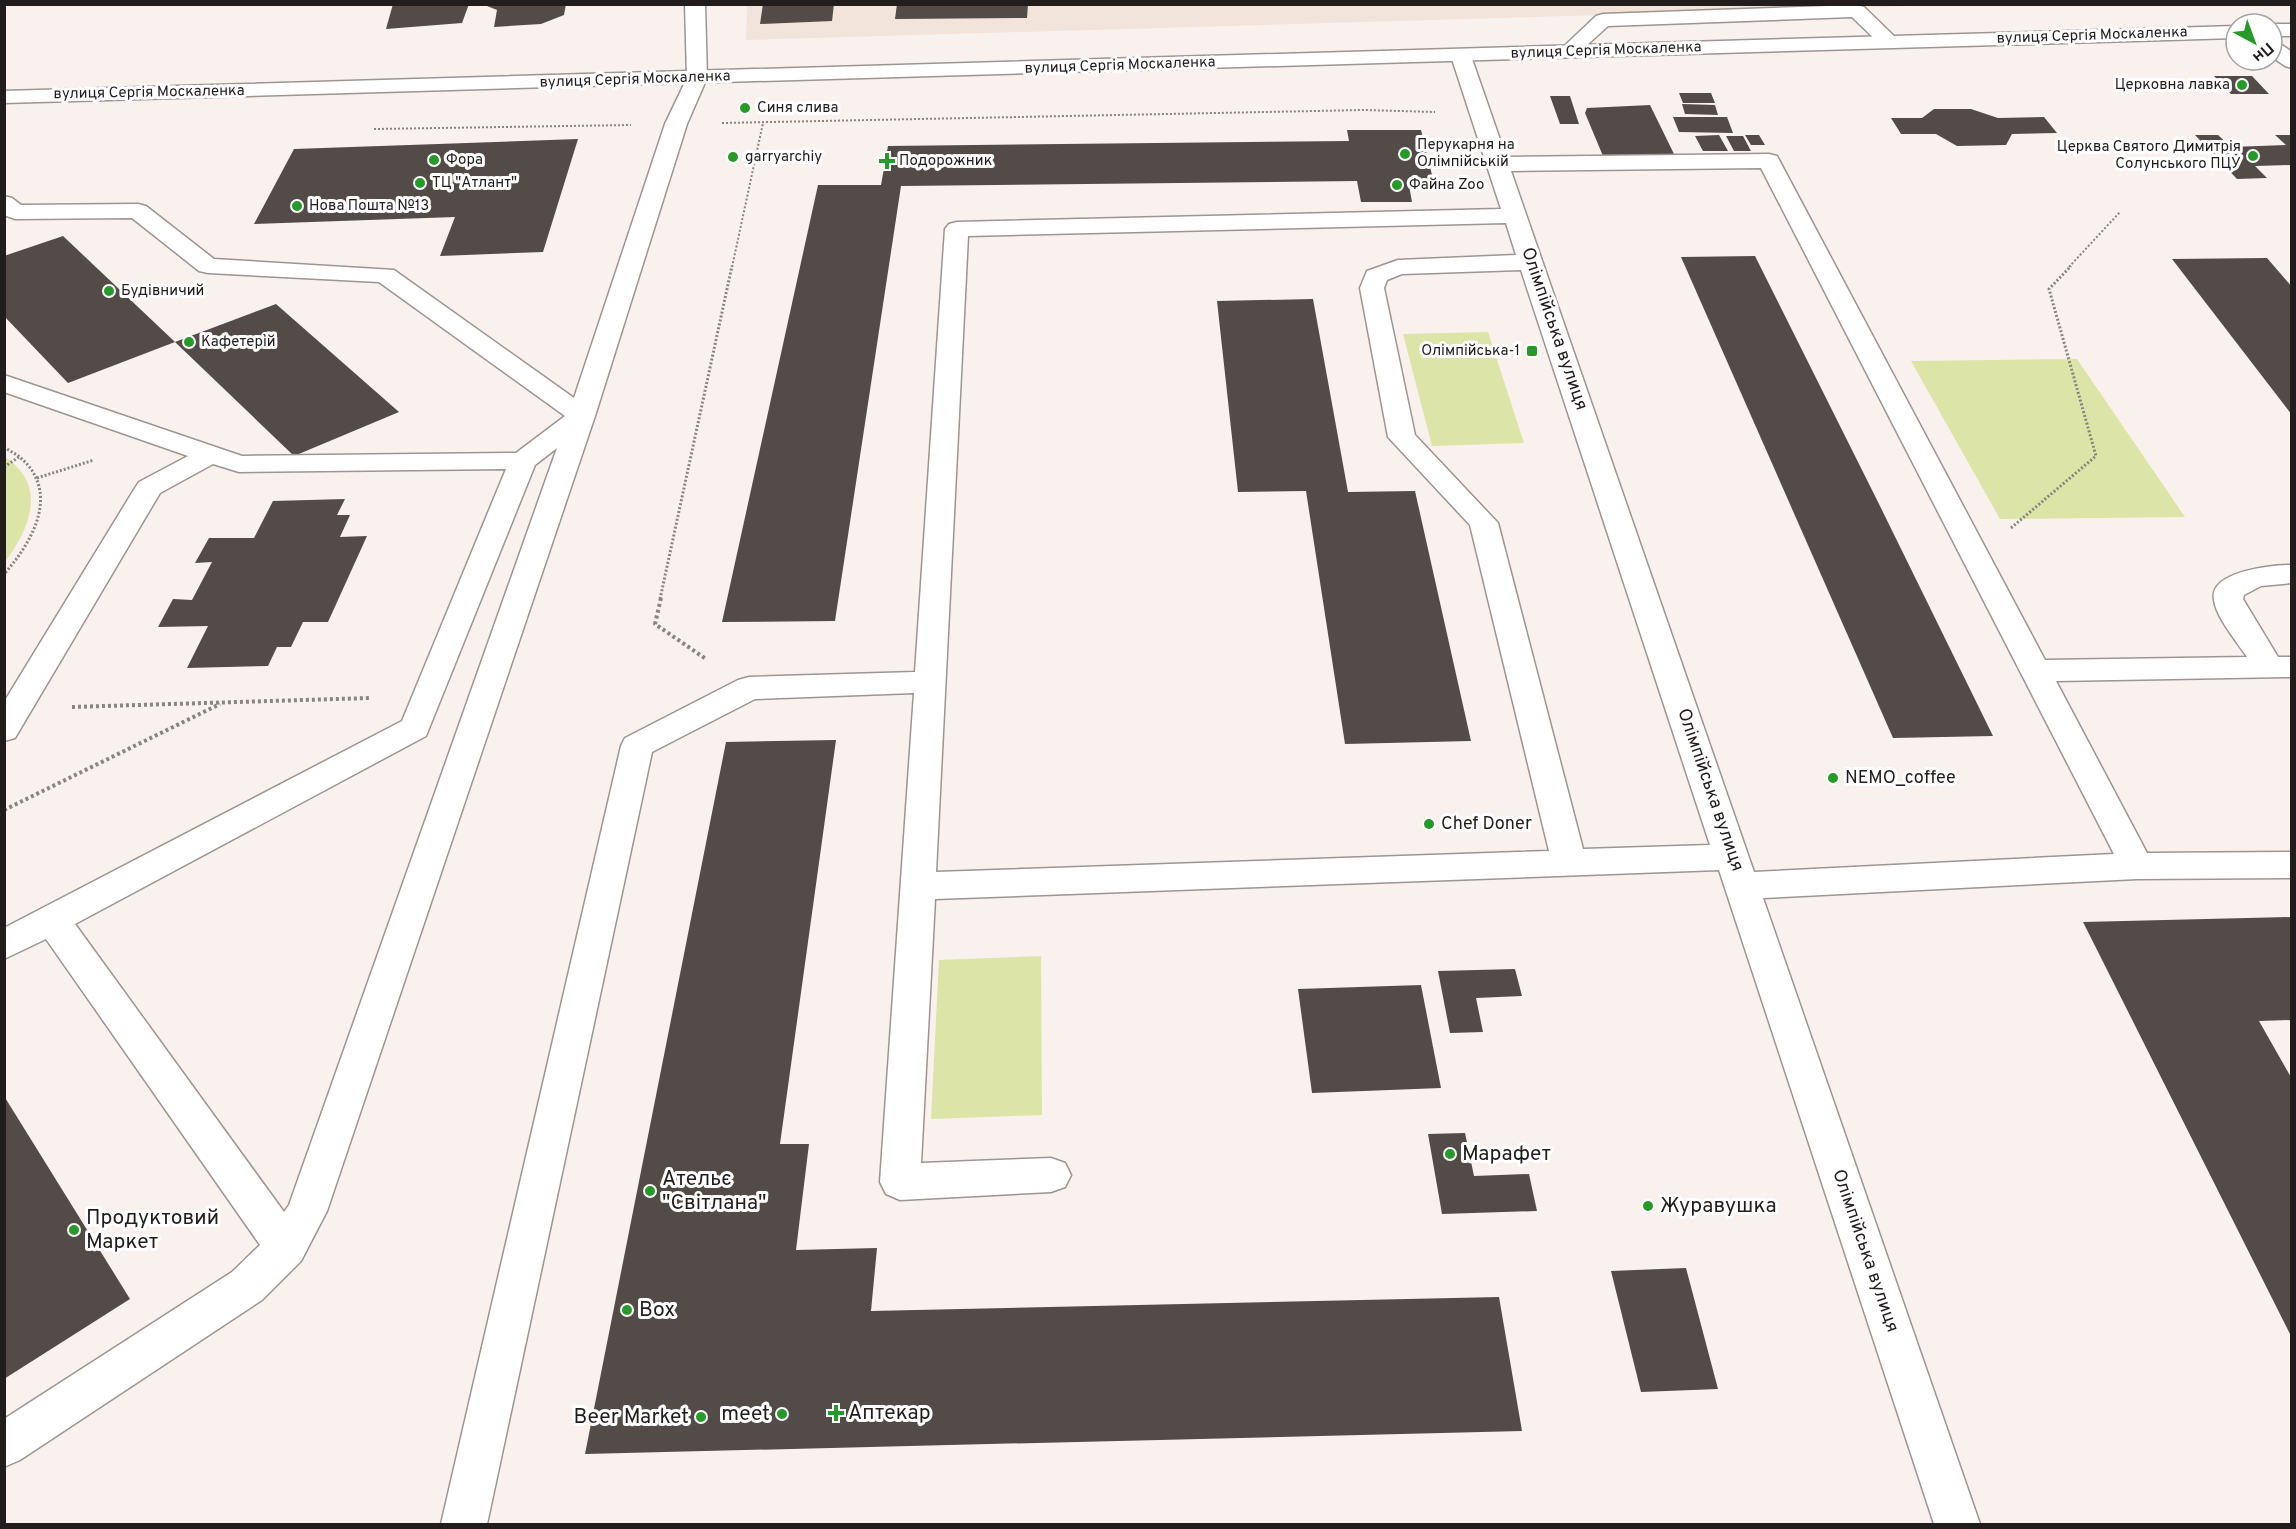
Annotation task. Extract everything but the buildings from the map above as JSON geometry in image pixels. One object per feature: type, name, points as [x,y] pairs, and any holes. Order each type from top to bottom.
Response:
[{"type":"main road","points":[[4,1445],[247,1286],[286,1248],[307,1211],[582,416],[676,124],[697,78],[695,4]]},
{"type":"main road","points":[[1568,52],[1603,20],[1857,11],[1889,42]]},
{"type":"main road","name":"вулиця Сергія Москаленка","points":[[4,97],[2224,32]]},
{"type":"main road","name":"Олімпійська вулиця","points":[[1461,56],[1957,1524]]},
{"type":"main road","points":[[1499,164],[1769,161],[2137,866]]},
{"type":"main road","points":[[4,203],[15,212],[138,211],[208,267],[385,275],[582,416]]},
{"type":"main road","points":[[1051,1175],[900,1182],[957,229],[1516,216]]},
{"type":"main road","points":[[1531,262],[1398,267],[1376,276],[1372,288],[1402,436],[1484,523],[1569,863]]},
{"type":"main road","points":[[4,383],[239,464],[523,461]]},
{"type":"main road","points":[[4,945],[414,728],[523,461],[582,416]]},
{"type":"main road","points":[[11,719],[149,488],[212,454]]},
{"type":"main road","points":[[2280,668],[2233,611],[2228,599],[2230,590],[2241,582],[2261,576],[2292,574]]},
{"type":"main road","points":[[2035,671],[2280,668]]},
{"type":"main road","points":[[464,1524],[637,746],[749,688],[930,682]]},
{"type":"main road","points":[[918,886],[1569,863],[1737,872],[2292,865]]},
{"type":"main road","points":[[52,920],[286,1248]]},
{"type":"path","points":[[363,129],[1352,110],[1481,112]]},
{"type":"path","points":[[749,688],[655,624],[763,123]]},
{"type":"path","points":[[1975,558],[2096,456],[2049,289],[2120,212]]},
{"type":"path","points":[[4,447],[28,463],[42,491],[42,505],[32,537],[22,554],[4,574]]},
{"type":"path","points":[[4,467],[20,457]]},
{"type":"path","points":[[11,719],[223,702],[427,696]]},
{"type":"path","points":[[4,810],[223,702]]},
{"type":"shaded area","points":[[747,4],[1947,5],[746,40]]},
{"type":"green space","points":[[1488,332],[1524,443],[1432,446],[1403,334]]},
{"type":"green space","points":[[2077,359],[2185,517],[2000,519],[1911,361]]},
{"type":"green space","points":[[5,457],[18,468],[27,481],[30,508],[22,535],[5,562]]},
{"type":"green space","points":[[1041,956],[1042,1115],[931,1119],[939,960]]},
{"type":"place","name":"Церковна лавка","points":[[2242,85]]},
{"type":"place","name":"Синя слива","points":[[745,108]]},
{"type":"place","name":"Перукарня на Олімпійській","points":[[1405,154]]},
{"type":"place","name":"Церква Святого Димитрія Солунського ПЦУ","points":[[2253,156]]},
{"type":"place","name":"garryarchiy","points":[[733,157]]},
{"type":"place","name":"Фора","points":[[434,160]]},
{"type":"place","name":"Подорожник","points":[[887,161]]},
{"type":"place","name":"ТЦ \"Атлант\"","points":[[420,183]]},
{"type":"place","name":"Файна Zoo","points":[[1397,185]]},
{"type":"place","name":"Нова Пошта №13","points":[[297,206]]},
{"type":"place","name":"Будівничий","points":[[109,291]]},
{"type":"place","name":"Кафетерій","points":[[189,342]]},
{"type":"place","name":"Олімпійська-1","points":[[1532,351]]},
{"type":"place","name":"NEMO_coffee","points":[[1833,778]]},
{"type":"place","name":"Chef Doner","points":[[1429,824]]},
{"type":"place","name":"Марафет","points":[[1450,1154]]},
{"type":"place","name":"Ательє \"Світлана\"","points":[[650,1191]]},
{"type":"place","name":"Журавушка","points":[[1648,1206]]},
{"type":"place","name":"Продуктовий Маркет","points":[[74,1230]]},
{"type":"place","name":"Box","points":[[627,1310]]},
{"type":"place","name":"Аптекар","points":[[836,1413]]},
{"type":"place","name":"meet","points":[[782,1414]]},
{"type":"place","name":"Beer Market","points":[[701,1417]]}]
